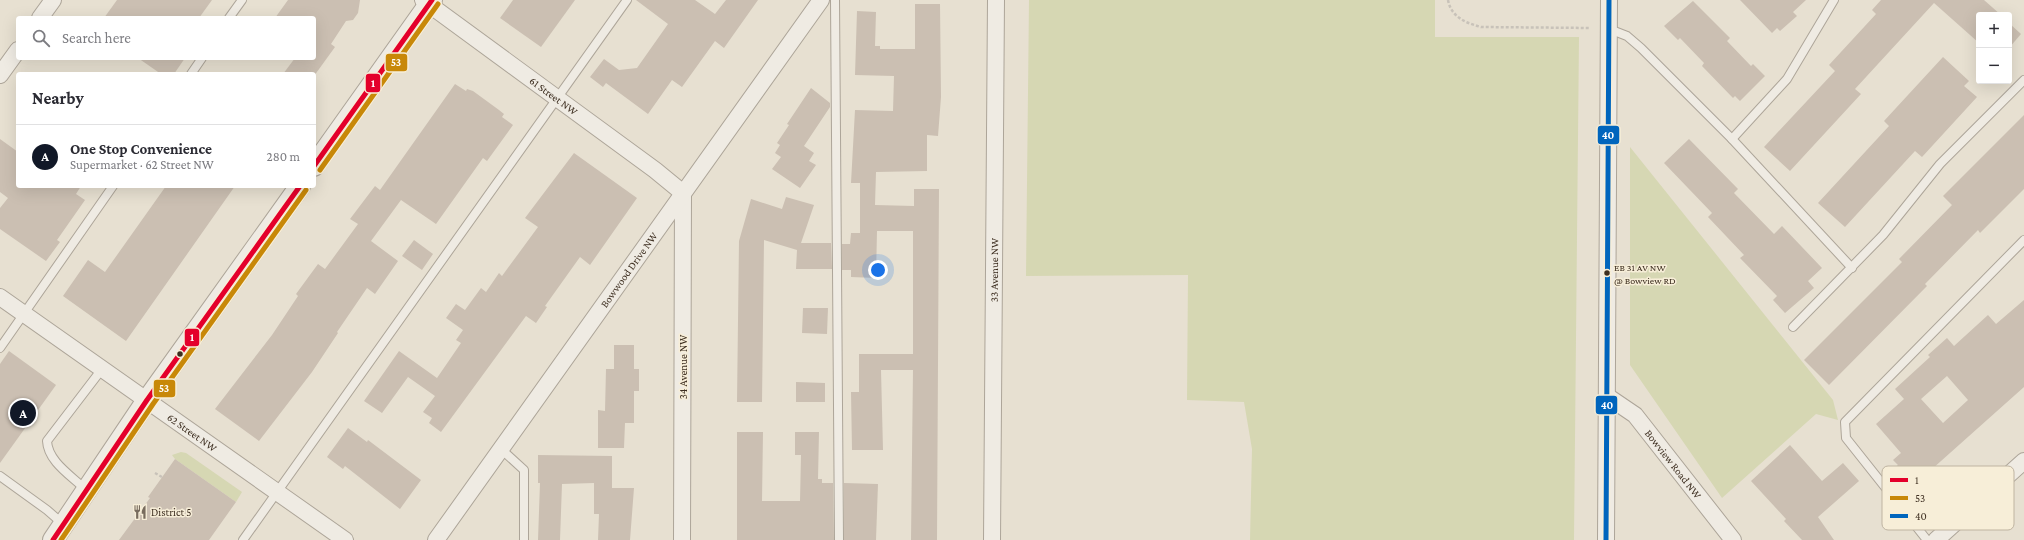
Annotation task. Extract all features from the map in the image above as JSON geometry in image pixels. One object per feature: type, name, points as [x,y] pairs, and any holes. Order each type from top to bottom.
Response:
[{"type":"street","points":[[41,16],[53,0]]},
{"type":"street","name":"Bowwood Drive NW","points":[[436,540],[822,0]]},
{"type":"street","name":"33 Avenue NW","points":[[992,540],[996,0]]},
{"type":"street","points":[[1606,540],[1609,0]]},
{"type":"street","points":[[316,163],[428,1]]},
{"type":"street","name":"61 Street NW","points":[[428,1],[684,193]]},
{"type":"street","points":[[0,75],[16,53]]},
{"type":"street","points":[[58,532],[147,400],[299,188]]},
{"type":"street","name":"34 Avenue NW","points":[[682,540],[684,193]]},
{"type":"street","name":"62 Street NW","points":[[0,297],[345,540]]},
{"type":"street","name":"Bowview Road NW","points":[[1607,396],[1635,415],[1733,540]]},
{"type":"street","points":[[2014,470],[2024,461]]},
{"type":"street","points":[[1936,540],[1947,530]]},
{"type":"lane","points":[[230,16],[242,0]]},
{"type":"lane","points":[[243,540],[627,0]]},
{"type":"lane","points":[[835,0],[839,540]]},
{"type":"lane","points":[[1732,139],[1787,79],[1834,0]]},
{"type":"lane","points":[[1609,29],[1627,36],[1641,48],[1732,139],[1852,268]]},
{"type":"lane","points":[[192,72],[201,60]]},
{"type":"lane","points":[[1793,327],[1883,235],[1940,164],[2024,80]]},
{"type":"lane","points":[[0,348],[112,188]]},
{"type":"lane","points":[[1882,483],[1846,438],[1845,422],[2024,240]]},
{"type":"lane","points":[[86,490],[53,458],[48,449],[47,441],[102,369]]},
{"type":"lane","points":[[501,449],[524,470],[524,540]]},
{"type":"lane","points":[[0,476],[47,510],[58,532]]},
{"type":"lane","points":[[1919,530],[1927,540]]},
{"type":"path","points":[[1448,0],[1449,8],[1465,23],[1481,27],[1609,29]]},
{"type":"path","points":[[154,473],[162,477]]},
{"type":"green space","points":[[1029,0],[1435,0],[1435,37],[1579,37],[1574,540],[1250,540],[1252,449],[1244,402],[1187,400],[1188,275],[1026,276]]},
{"type":"green space","points":[[1630,147],[1833,400],[1838,420],[1816,414],[1722,498],[1630,365]]},
{"type":"green space","points":[[181,452],[186,453],[242,492],[236,502],[175,459],[172,455]]},
{"type":"building","points":[[117,0],[212,0],[200,16],[105,16]]},
{"type":"building","points":[[288,0],[360,0],[358,13],[353,20],[346,21],[331,44],[335,47],[316,73],[316,72],[284,72],[294,60],[316,60],[316,16],[276,16]]},
{"type":"building","points":[[513,0],[575,0],[541,47],[500,18]]},
{"type":"building","points":[[636,0],[695,0],[715,14],[726,0],[758,0],[724,48],[715,41],[682,87],[672,80],[648,114],[606,83],[603,87],[590,77],[604,59],[619,70],[637,68],[668,24]]},
{"type":"building","points":[[1740,0],[1806,0],[1793,12],[1797,16],[1780,31],[1777,28],[1772,33]]},
{"type":"building","points":[[1881,0],[1984,0],[1998,12],[1976,12],[1976,40],[1934,3],[1855,89],[1861,94],[1790,171],[1764,147],[1835,71],[1829,65],[1876,14],[1872,10]]},
{"type":"building","points":[[1693,1],[1730,38],[1727,41],[1751,66],[1753,64],[1765,76],[1740,101],[1735,96],[1733,98],[1702,66],[1704,63],[1680,38],[1678,40],[1664,26]]},
{"type":"building","points":[[915,4],[940,4],[941,97],[938,136],[927,135],[927,171],[876,172],[875,205],[914,206],[914,189],[939,189],[937,540],[911,540],[913,370],[881,370],[883,450],[852,450],[851,392],[859,392],[859,354],[913,354],[913,231],[877,231],[876,278],[851,277],[851,270],[842,270],[842,244],[850,244],[851,233],[860,233],[860,183],[851,183],[855,110],[893,111],[894,76],[855,75],[857,11],[876,12],[875,46],[880,46],[880,49],[915,49]]},
{"type":"building","points":[[2012,26],[2021,34],[2012,44]]},
{"type":"building","points":[[1943,57],[1969,81],[1964,86],[1977,97],[1922,157],[1915,151],[1845,227],[1818,203],[1889,126],[1884,121]]},
{"type":"building","points":[[141,60],[184,60],[175,72],[158,72]]},
{"type":"building","points":[[455,84],[466,91],[467,89],[473,91],[504,114],[502,117],[513,125],[487,161],[483,158],[436,224],[401,200],[371,241],[398,261],[375,294],[367,288],[312,372],[259,441],[215,409],[272,335],[298,296],[296,294],[318,264],[325,269],[358,224],[350,219],[375,186],[380,190]]},
{"type":"building","points":[[811,88],[830,103],[830,107],[804,146],[814,153],[809,161],[816,165],[800,188],[772,169],[781,157],[775,153],[780,145],[777,143],[789,125],[787,124]]},
{"type":"building","points":[[2024,115],[2024,189],[1980,233],[1978,230],[1925,284],[1927,286],[1829,385],[1804,360],[1902,262],[1899,259],[1952,205],[1943,196]]},
{"type":"building","points":[[0,139],[16,151],[16,188],[80,188],[76,194],[85,200],[57,240],[60,242],[46,261],[0,229],[0,208],[8,198],[0,192]]},
{"type":"building","points":[[1689,139],[1738,189],[1734,193],[1774,234],[1782,226],[1822,268],[1808,281],[1814,288],[1785,313],[1773,300],[1777,296],[1740,258],[1744,255],[1708,217],[1712,213],[1664,163]]},
{"type":"building","points":[[574,153],[637,198],[590,265],[580,257],[545,306],[547,307],[536,323],[526,316],[441,432],[429,423],[432,418],[423,412],[435,396],[408,377],[382,413],[364,401],[399,351],[437,378],[461,343],[456,340],[463,330],[446,318],[456,304],[465,310],[481,288],[486,292],[499,273],[502,276],[538,227],[525,218]]},
{"type":"building","points":[[165,188],[234,188],[126,341],[63,296],[88,260],[105,272]]},
{"type":"building","points":[[786,197],[814,205],[801,243],[831,243],[832,269],[796,269],[797,250],[764,240],[762,402],[737,402],[739,241],[751,199],[782,209]]},
{"type":"building","points":[[414,240],[433,254],[422,270],[402,256]]},
{"type":"building","points":[[2024,300],[2024,387],[1935,466],[1897,466],[1898,465],[1893,460],[1901,453],[1876,424],[1904,399],[1895,389],[1930,357],[1928,355],[1947,338],[1954,346],[1988,315],[1996,324]],"holes":[[[1947,376],[1968,400],[1943,423],[1921,399]]]},
{"type":"building","points":[[803,308],[828,308],[827,334],[802,333]]},
{"type":"building","points":[[614,345],[634,345],[634,369],[639,369],[639,391],[634,391],[634,423],[625,423],[624,448],[598,448],[598,410],[605,411],[606,369],[614,369]]},
{"type":"building","points":[[9,351],[56,385],[0,463],[0,364]]},
{"type":"building","points":[[796,382],[825,383],[825,402],[796,402]]},
{"type":"building","points":[[348,428],[367,442],[368,440],[421,480],[400,509],[345,466],[343,469],[327,457]]},
{"type":"building","points":[[737,432],[763,432],[762,501],[800,501],[801,455],[795,455],[795,432],[819,432],[818,479],[822,479],[822,483],[833,483],[834,540],[737,540]]},
{"type":"building","points":[[1790,445],[1822,481],[1843,463],[1859,481],[1818,517],[1834,540],[1802,540],[1784,521],[1786,519],[1751,481]]},
{"type":"building","points":[[538,455],[612,456],[612,488],[634,488],[630,540],[598,540],[599,514],[594,514],[594,483],[562,484],[560,540],[538,540],[540,483],[538,483]]},
{"type":"building","points":[[175,459],[236,502],[209,540],[119,540],[150,498],[148,497]]},
{"type":"building","points":[[844,483],[878,484],[876,540],[844,540]]},
{"type":"transit line","name":"1","points":[[316,163],[432,0]]},
{"type":"transit line","name":"40","points":[[1606,540],[1609,0]]},
{"type":"transit line","name":"53","points":[[320,170],[438,4]]},
{"type":"transit line","name":"1","points":[[53,540],[147,400],[299,188]]},
{"type":"transit line","name":"53","points":[[61,540],[153,404],[306,190]]},
{"type":"place","name":"EB 31 AV NW @ Bowview RD","points":[[1607,273]]},
{"type":"place","name":"One Stop Convenience","points":[[23,413]]},
{"type":"place","name":"District 5","points":[[140,512]]}]
